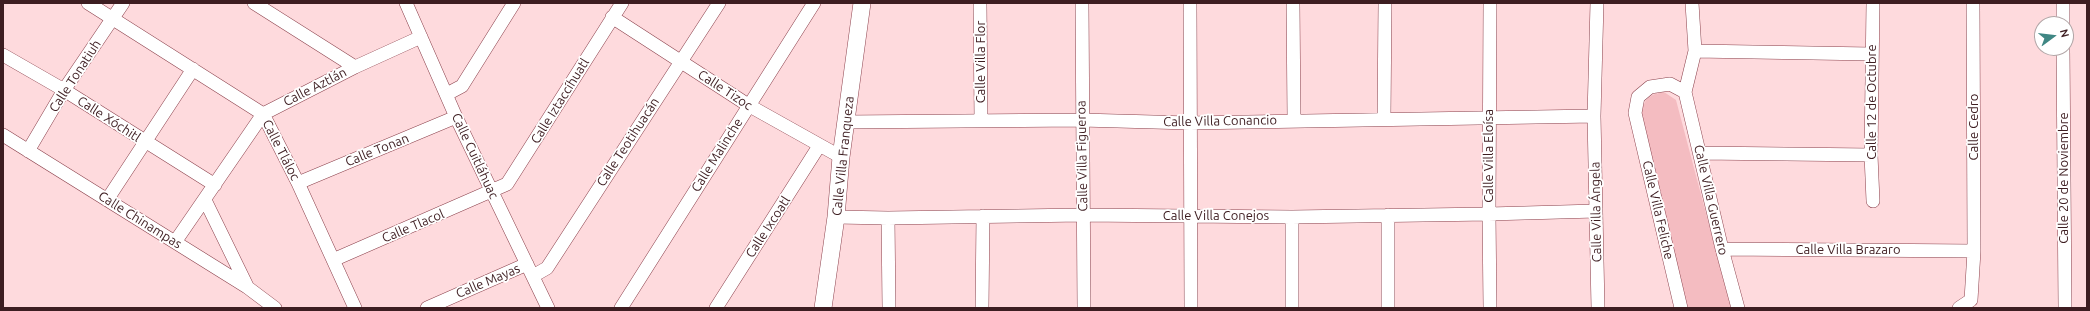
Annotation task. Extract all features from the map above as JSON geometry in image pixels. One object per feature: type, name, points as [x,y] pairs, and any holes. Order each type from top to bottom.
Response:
[{"type":"street","name":"Calle Tláloc","points":[[88,3],[263,114],[298,183],[355,308]]},
{"type":"street","name":"Calle Tonatiuh","points":[[28,151],[64,90],[123,3]]},
{"type":"street","points":[[254,3],[355,67]]},
{"type":"street","name":"Calle Cuitláhuac","points":[[406,3],[456,116],[548,308]]},
{"type":"street","points":[[447,94],[462,86],[514,3]]},
{"type":"street","name":"Calle Iztaccíhuatl","points":[[492,192],[507,184],[622,3]]},
{"type":"street","name":"Calle Teotihuacán","points":[[533,276],[547,268],[718,3]]},
{"type":"street","name":"Calle Malinche","points":[[621,308],[748,105],[814,3]]},
{"type":"street","name":"Calle Villa Franqueza","points":[[824,300],[836,217],[845,122],[862,3]]},
{"type":"street","name":"Calle Villa Flor","points":[[980,3],[981,121]]},
{"type":"street","name":"Calle Villa Figueroa","points":[[1082,3],[1081,120],[1084,308]]},
{"type":"street","points":[[1190,3],[1191,308]]},
{"type":"street","points":[[1293,3],[1294,120]]},
{"type":"street","points":[[1384,119],[1385,3]]},
{"type":"street","name":"Calle Villa Eloísa","points":[[1490,3],[1490,308]]},
{"type":"street","points":[[1594,116],[1597,3]]},
{"type":"street","points":[[1685,92],[1695,51],[1692,3]]},
{"type":"street","name":"Calle 12 de Octubre","points":[[1873,3],[1871,54],[1871,155],[1873,201]]},
{"type":"street","name":"Calle Cedro","points":[[1959,308],[1971,300],[1974,251],[1973,3]]},
{"type":"street","points":[[2063,3],[2063,16]]},
{"type":"street","name":"Calle Tizoc","points":[[612,17],[748,105],[841,157]]},
{"type":"street","name":"Calle Aztlán","points":[[175,242],[263,114],[355,67],[421,37]]},
{"type":"street","points":[[1695,51],[1871,54]]},
{"type":"street","name":"Calle Xóchitl","points":[[3,55],[64,90],[144,142],[215,185]]},
{"type":"street","name":"Calle 20 de Noviembre","points":[[2063,56],[2065,308]]},
{"type":"street","points":[[106,200],[193,69]]},
{"type":"street","name":"Calle Villa Feliche","points":[[1681,308],[1635,113],[1638,97],[1650,87],[1670,84],[1685,92]]},
{"type":"street","name":"Calle Villa Guerrero","points":[[1685,92],[1722,249],[1738,308]]},
{"type":"street","name":"Calle Tonan","points":[[298,183],[456,116]]},
{"type":"street","name":"Calle Villa Conancio","points":[[845,122],[1081,120],[1190,123],[1594,116]]},
{"type":"street","name":"Calle Villa Ángela","points":[[1594,116],[1598,308]]},
{"type":"street","name":"Calle Chinampas","points":[[3,135],[247,287],[268,306]]},
{"type":"street","name":"Calle Ixcoatl","points":[[716,308],[820,146]]},
{"type":"street","points":[[1700,153],[1871,155]]},
{"type":"street","name":"Calle Tlacol","points":[[334,260],[492,192]]},
{"type":"street","points":[[205,200],[247,287]]},
{"type":"street","name":"Calle Villa Conejos","points":[[836,217],[888,218],[1082,215],[1292,217],[1596,211]]},
{"type":"street","points":[[1388,215],[1388,308]]},
{"type":"street","points":[[982,308],[983,216]]},
{"type":"street","points":[[1292,217],[1292,308]]},
{"type":"street","points":[[888,218],[888,308]]},
{"type":"street","name":"Calle Villa Brazaro","points":[[1722,249],[1974,251]]},
{"type":"street","name":"Calle Mayas","points":[[427,308],[527,264]]},
{"type":"street","points":[[816,308],[824,300]]},
{"type":"shaded area","points":[[1664,92],[1676,100],[1731,308],[1687,308],[1641,114],[1648,98],[1654,94]]}]
